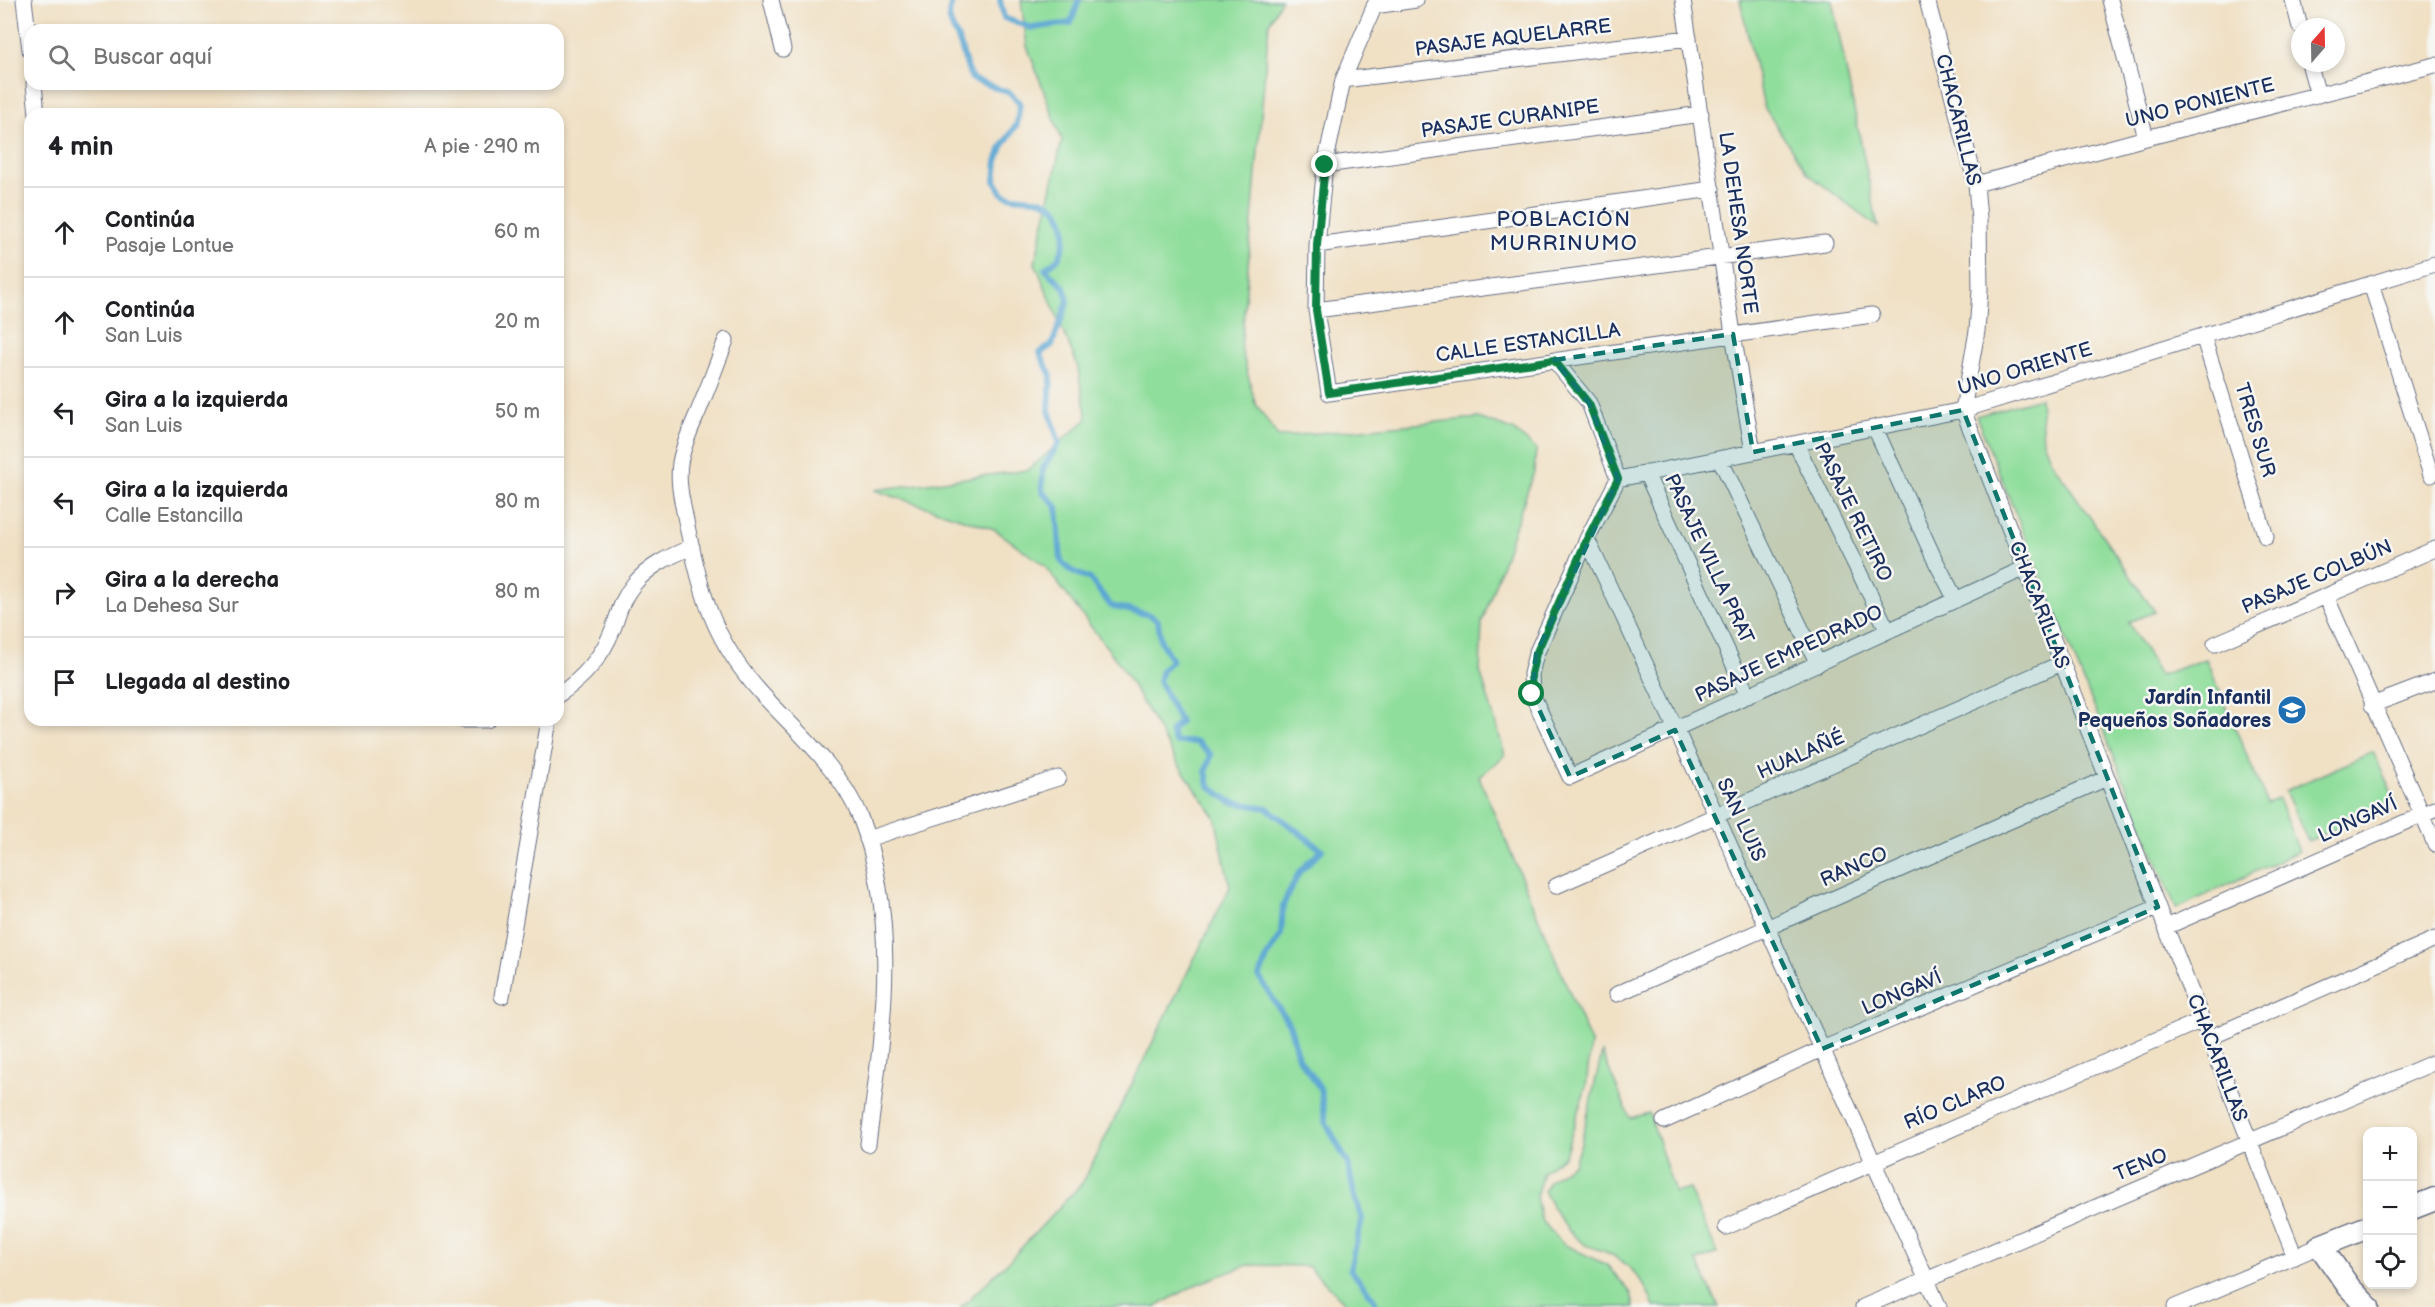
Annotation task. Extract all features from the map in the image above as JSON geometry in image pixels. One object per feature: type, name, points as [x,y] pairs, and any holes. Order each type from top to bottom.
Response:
[{"type":"street","points":[[24,0],[27,24]]},
{"type":"street","points":[[771,0],[783,49]]},
{"type":"street","points":[[1416,0],[1375,3],[1343,80],[1325,165],[1317,245],[1316,310],[1825,243]]},
{"type":"street","name":"LA DEHESA NORTE","points":[[1683,0],[1753,452]]},
{"type":"street","name":"CHACARILLAS","points":[[1927,0],[1976,184],[1980,291],[1977,331],[1963,410],[2295,1257]]},
{"type":"street","points":[[2110,0],[2146,138]]},
{"type":"street","points":[[2293,0],[2298,18]]},
{"type":"street","name":"PASAJE AQUELARRE","points":[[1343,80],[1689,38]]},
{"type":"street","name":"UNO PONIENTE","points":[[1976,184],[2146,138],[2435,65]]},
{"type":"street","points":[[2312,72],[2318,95]]},
{"type":"street","points":[[35,90],[36,108]]},
{"type":"street","name":"PASAJE CURANIPE","points":[[1325,165],[1701,114]]},
{"type":"street","points":[[1317,245],[1712,189]]},
{"type":"street","name":"UNO ORIENTE","points":[[1618,479],[1963,410],[2435,264]]},
{"type":"street","points":[[2372,284],[2431,475]]},
{"type":"street","name":"CALLE ESTANCILLA","points":[[1316,310],[1329,393],[1872,315]]},
{"type":"street","name":"TRES SUR","points":[[2204,336],[2266,537]]},
{"type":"street","points":[[726,340],[685,445],[680,466],[679,485],[702,592],[722,641],[746,676],[839,779],[859,816],[867,838],[880,898],[885,962],[883,1029],[868,1144]]},
{"type":"street","points":[[1554,360],[1589,404],[1618,479],[1587,539]]},
{"type":"street","points":[[1875,428],[1934,558],[1956,600]]},
{"type":"street","name":"PASAJE RETIRO","points":[[1796,444],[1888,631]]},
{"type":"street","points":[[1720,459],[1818,664]]},
{"type":"street","name":"PASAJE VILLA PRAT","points":[[1646,473],[1748,696]]},
{"type":"street","name":"PASAJE EMPEDRADO","points":[[1587,539],[1536,654],[1531,674],[1532,694],[1570,777],[2025,568]]},
{"type":"street","name":"SAN LUIS","points":[[1587,539],[1768,928],[1939,1307]]},
{"type":"street","points":[[564,691],[580,679],[601,653],[614,626],[618,611],[633,585],[655,565],[692,547]]},
{"type":"street","name":"PASAJE COLBÚN","points":[[2215,644],[2435,549]]},
{"type":"street","points":[[2326,596],[2372,705],[2428,812],[2435,844]]},
{"type":"street","name":"HUALAÑÉ","points":[[1556,886],[2062,663]]},
{"type":"street","points":[[2372,705],[2435,681]]},
{"type":"street","points":[[502,996],[548,726]]},
{"type":"street","points":[[867,838],[1058,778]]},
{"type":"street","name":"RANCO","points":[[1617,994],[2107,778]]},
{"type":"street","name":"LONGAVÍ","points":[[2166,927],[2428,812]]},
{"type":"street","name":"LONGAVÍ","points":[[1664,1121],[1822,1049],[2158,907]]},
{"type":"street","points":[[2209,1038],[2435,939]]},
{"type":"street","name":"RÍO CLARO","points":[[1726,1227],[2202,1020]]},
{"type":"street","name":"TENO","points":[[1863,1307],[2435,1062]]},
{"type":"street","points":[[2175,1307],[2363,1229]]},
{"type":"street","points":[[2320,1246],[2349,1287],[2368,1307]]},
{"type":"highlighted area","points":[[1733,334],[1753,452],[1963,410],[2158,907],[1822,1049],[1675,730],[1570,777],[1532,694],[1536,654],[1618,479],[1589,403],[1554,360]]},
{"type":"green space","points":[[1021,0],[1281,0],[1269,24],[1241,347],[1255,403],[1278,437],[1478,418],[1513,430],[1536,449],[1534,472],[1482,622],[1480,671],[1505,755],[1479,777],[1591,1043],[1586,1087],[1565,1155],[1543,1172],[1536,1197],[1541,1220],[1563,1244],[1607,1265],[1631,1293],[1634,1307],[1349,1307],[1308,1266],[1248,1265],[1197,1284],[1155,1307],[961,1307],[1008,1262],[1083,1182],[1230,887],[1215,817],[1179,765],[1121,666],[1044,565],[994,529],[874,490],[1028,470],[1087,419],[1077,364],[1035,263],[1062,140],[1027,46]]},
{"type":"green space","points":[[1740,0],[1832,0],[1878,227],[1807,173],[1764,107]]},
{"type":"green space","points":[[2040,398],[2043,441],[2050,459],[2155,612],[2128,622],[2160,675],[2206,659],[2267,803],[2278,799],[2299,851],[2176,909],[1976,416]]},
{"type":"green space","points":[[2373,752],[2396,802],[2308,841],[2285,791]]},
{"type":"green space","points":[[1602,1053],[1630,1118],[1649,1113],[1675,1193],[1689,1189],[1717,1253],[1697,1261],[1719,1307],[1654,1307],[1642,1282],[1630,1268],[1615,1257],[1586,1245],[1574,1236],[1559,1218],[1544,1191],[1549,1181],[1574,1163],[1581,1143]]},
{"type":"waterway","points":[[953,0],[949,14],[951,25],[959,40],[972,79],[1010,93],[1020,103],[1017,124],[1002,147],[997,161],[995,181],[1003,194],[1035,199],[1053,206],[1063,220],[1065,229],[1063,248],[1059,257],[1045,269],[1064,287],[1068,301],[1052,345],[1040,353],[1051,376],[1049,410],[1059,443],[1043,468],[1042,491],[1057,507],[1061,561],[1070,570],[1090,579],[1111,606],[1150,615],[1158,621],[1161,642],[1172,660],[1162,670],[1159,681],[1180,722],[1171,731],[1175,742],[1197,742],[1211,755],[1206,771],[1209,786],[1231,802],[1267,808],[1322,850],[1300,871],[1283,905],[1281,934],[1269,953],[1259,977],[1290,1026],[1298,1057],[1320,1088],[1326,1123],[1348,1164],[1362,1219],[1350,1269],[1374,1299],[1377,1307]]},
{"type":"waterway","points":[[1000,0],[1004,18],[1032,28],[1071,23],[1079,0]]},
{"type":"place","name":"Jardín Infantil Pequeños Soñadores","points":[[2292,710]]},
{"type":"district","name":"POBLACIÓN MURRINUMO","points":[[1564,231]]},
{"type":"route","points":[[1325,165],[1317,245],[1316,310],[1329,393],[1554,360],[1589,404],[1618,479],[1587,539],[1536,654],[1531,674],[1532,694]]}]
